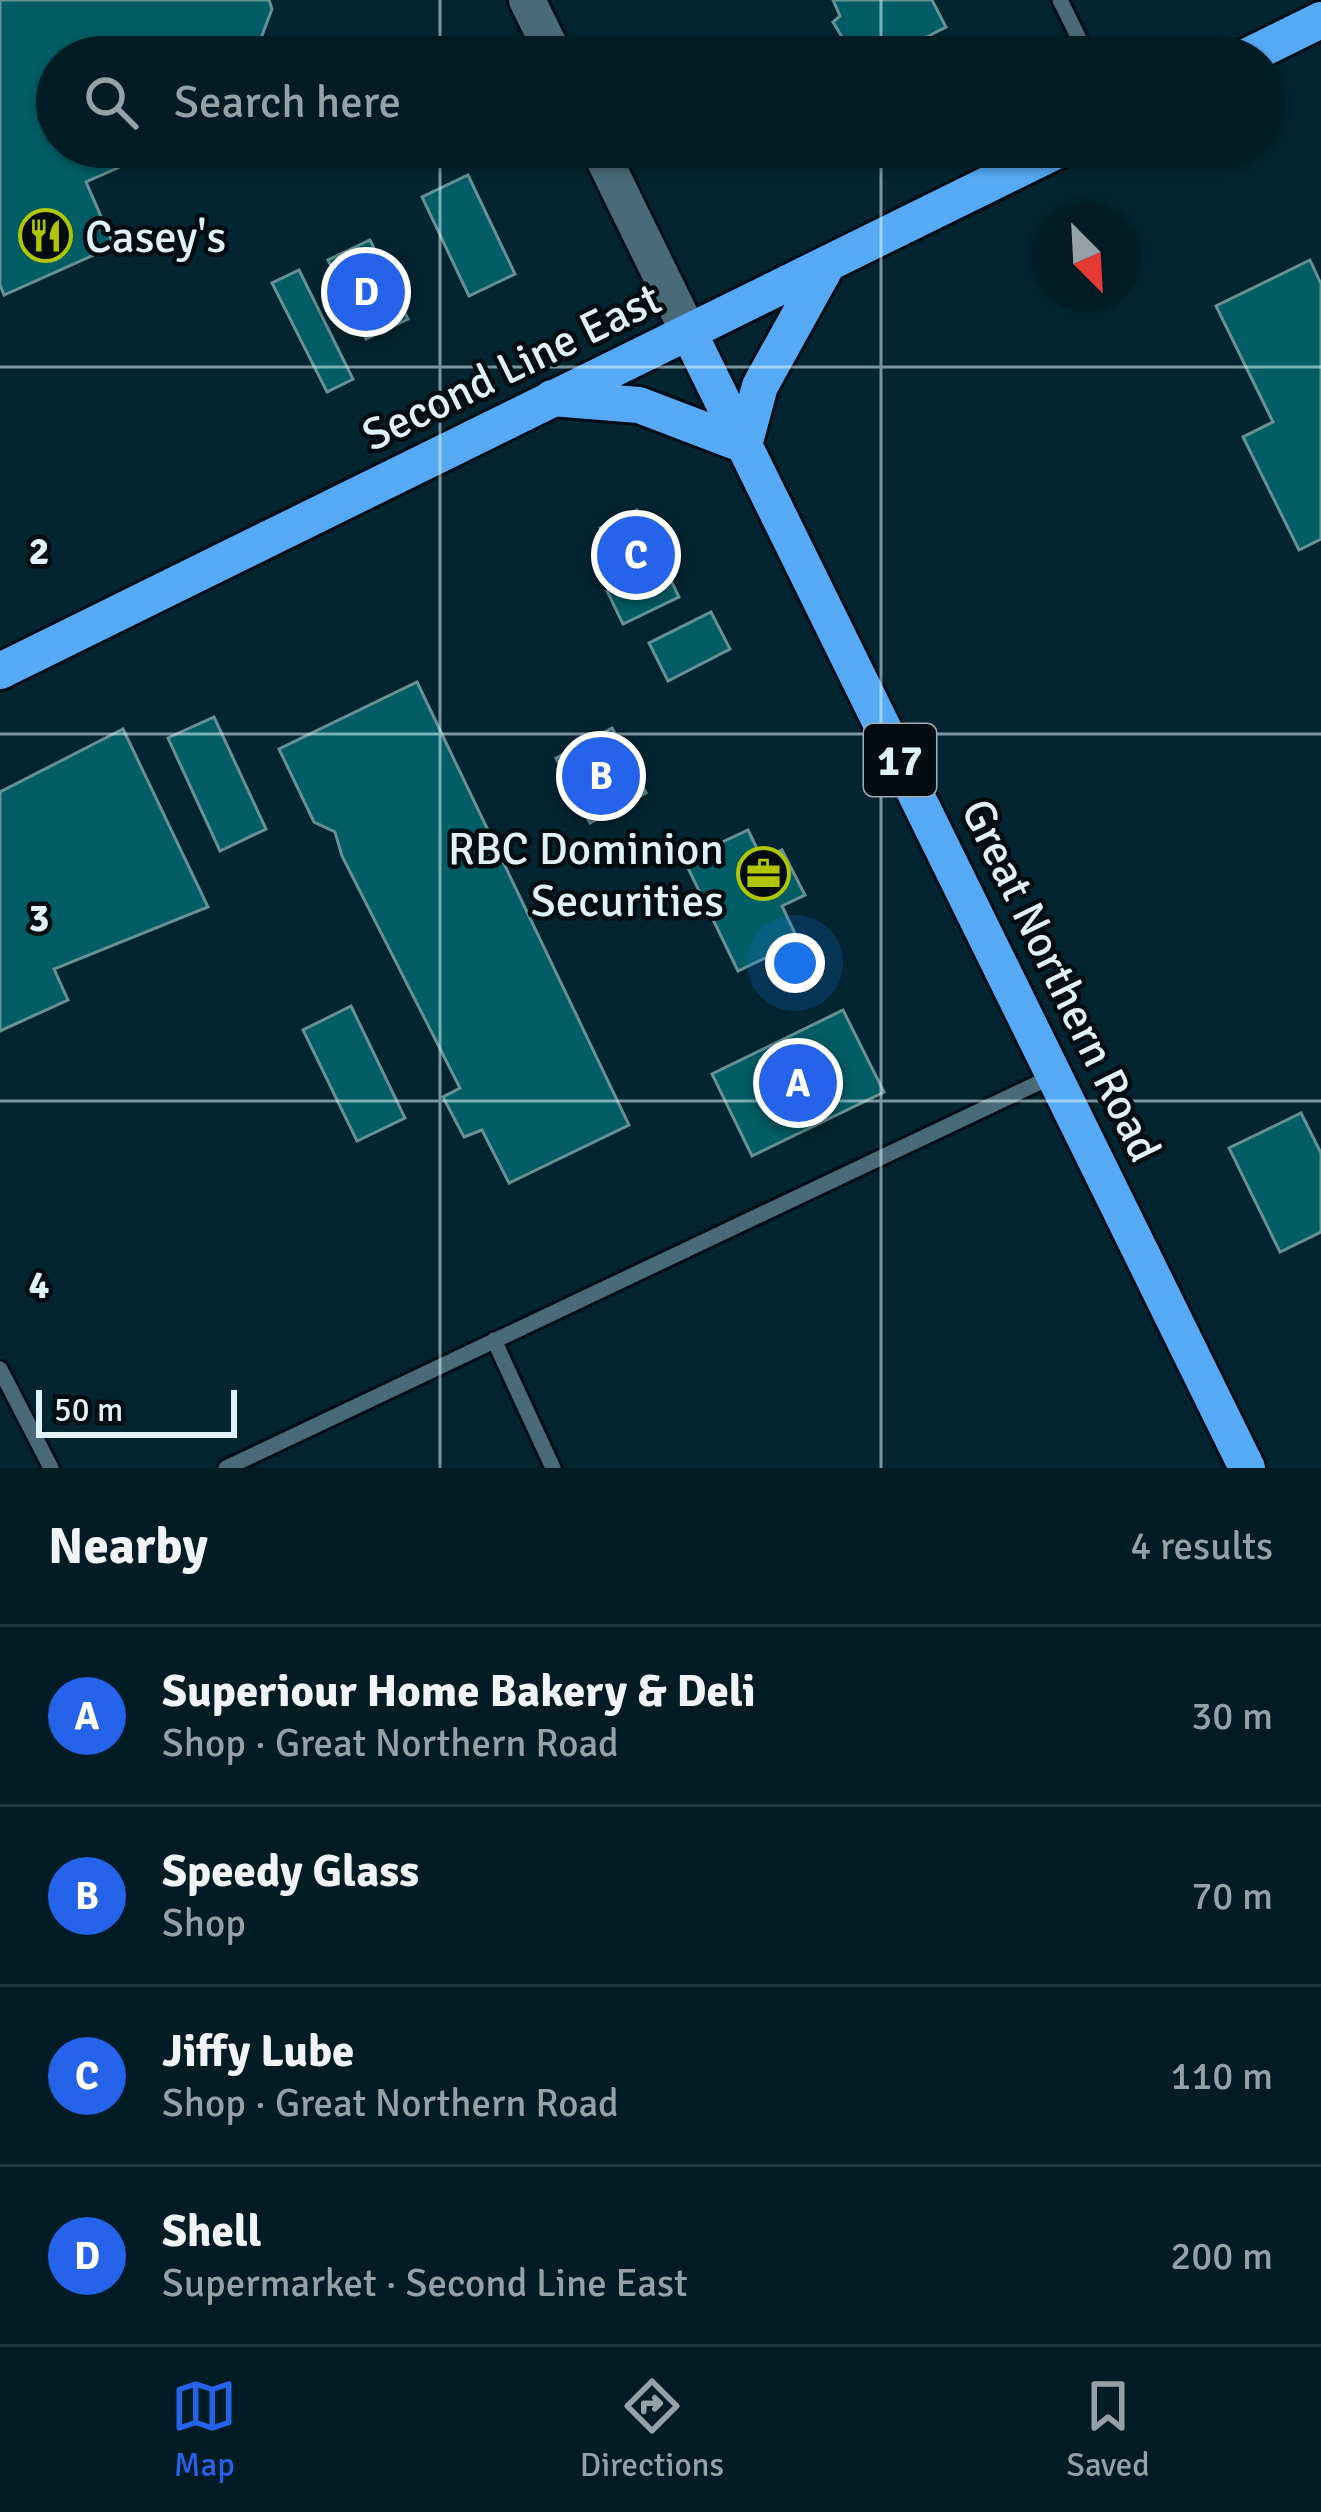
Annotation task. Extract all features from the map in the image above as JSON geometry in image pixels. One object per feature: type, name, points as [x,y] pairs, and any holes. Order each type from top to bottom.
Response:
[{"type":"highway","points":[[1285,38],[1321,20]]},
{"type":"highway","name":"Second Line East","points":[[0,671],[1022,168]]},
{"type":"highway","points":[[551,398],[639,405],[745,445],[760,386],[826,265]]},
{"type":"highway","name":"Great Northern Road","points":[[689,333],[1247,1468]]},
{"type":"main road","points":[[527,0],[544,36]]},
{"type":"main road","name":"Great Northern Road","points":[[608,168],[689,333]]},
{"type":"lane","points":[[1060,0],[1078,36]]},
{"type":"lane","points":[[226,1468],[1056,1074]]},
{"type":"lane","points":[[494,1340],[553,1468]]},
{"type":"lane","points":[[0,1369],[50,1468]]},
{"type":"building","points":[[0,0],[269,0],[272,9],[262,36],[36,36],[36,168],[118,168],[86,182],[114,246],[4,295],[0,285]]},
{"type":"building","points":[[833,0],[932,0],[946,27],[928,36],[841,36],[833,22],[840,16]]},
{"type":"building","points":[[468,175],[515,274],[469,296],[422,197]]},
{"type":"building","points":[[370,240],[408,319],[366,339],[328,260]]},
{"type":"building","points":[[1310,260],[1321,284],[1321,539],[1299,550],[1243,437],[1273,422],[1216,306]]},
{"type":"building","points":[[299,270],[353,379],[327,392],[272,283]]},
{"type":"building","points":[[637,510],[679,597],[623,624],[607,591],[626,582],[600,528]]},
{"type":"building","points":[[711,612],[730,649],[668,681],[649,643]]},
{"type":"building","points":[[417,682],[629,1125],[509,1183],[482,1130],[464,1137],[443,1097],[460,1088],[342,856],[335,832],[314,822],[279,749]]},
{"type":"building","points":[[214,717],[266,829],[220,851],[168,738]]},
{"type":"building","points":[[612,728],[646,793],[590,823],[556,758]]},
{"type":"building","points":[[123,729],[208,907],[54,969],[68,1000],[0,1031],[0,792]]},
{"type":"building","points":[[748,830],[762,859],[782,850],[805,895],[782,906],[799,942],[738,971],[684,860]]},
{"type":"building","points":[[351,1006],[405,1118],[357,1141],[303,1030]]},
{"type":"building","points":[[843,1010],[884,1092],[752,1156],[712,1074]]},
{"type":"building","points":[[1301,1113],[1321,1153],[1321,1232],[1280,1252],[1229,1148]]},
{"type":"place","name":"Casey's","points":[[46,236]]},
{"type":"place","name":"Shell","points":[[366,292]]},
{"type":"place","name":"Jiffy Lube","points":[[636,555]]},
{"type":"place","name":"Speedy Glass","points":[[601,776]]},
{"type":"place","name":"RBC Dominion Securities","points":[[763,874]]},
{"type":"place","name":"Superiour Home Bakery & Deli","points":[[798,1083]]}]
